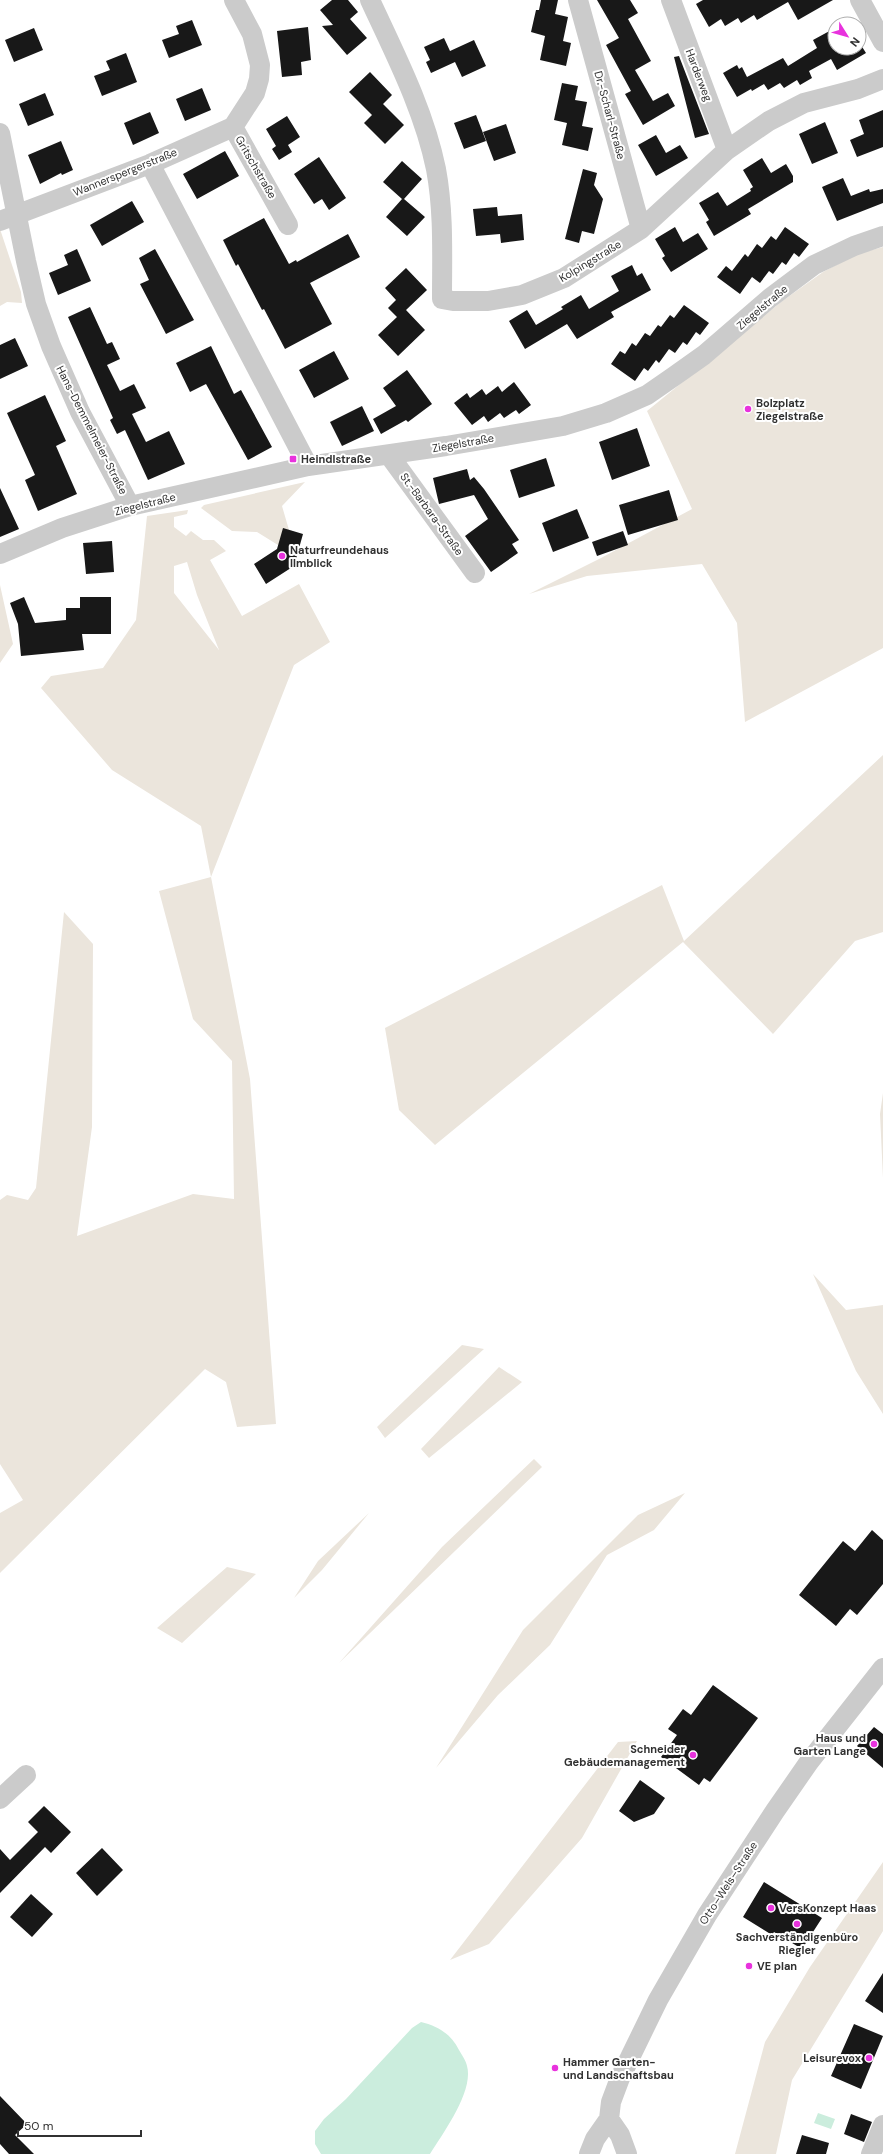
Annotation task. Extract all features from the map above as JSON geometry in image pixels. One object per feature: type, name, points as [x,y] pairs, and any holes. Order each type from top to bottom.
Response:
[{"type":"street","name":"Gritschstraße","points":[[234,0],[252,34],[260,65],[259,79],[254,93],[248,106],[232,127],[288,225]]},
{"type":"street","name":"Kolpingstraße","points":[[370,0],[402,69],[427,135],[436,169],[441,218],[442,299],[454,301],[488,301],[522,295],[564,278],[641,229],[727,150],[786,111],[804,103],[858,89],[883,79]]},
{"type":"street","name":"Dr.-Scharl-Straße","points":[[578,0],[641,229]]},
{"type":"street","name":"Harderweg","points":[[671,0],[727,150]]},
{"type":"street","points":[[860,0],[883,42]]},
{"type":"street","name":"Wannerspergerstraße","points":[[8,218],[150,164],[232,127]]},
{"type":"street","points":[[0,133],[8,218]]},
{"type":"street","points":[[150,164],[308,466]]},
{"type":"street","name":"Hans-Demmelmeier-Straße","points":[[8,218],[51,346],[80,412],[130,506]]},
{"type":"street","name":"Ziegelstraße","points":[[0,554],[62,528],[130,506],[308,466],[389,455],[563,426],[628,405],[647,395],[704,355],[770,298],[814,265],[854,246],[883,236]]},
{"type":"street","name":"St.-Barbara-Straße","points":[[389,455],[475,573]]},
{"type":"street","name":"Otto–Wels–Straße","points":[[609,2119],[611,2102],[620,2078],[658,2000],[707,1915],[783,1798],[883,1668]]},
{"type":"street","points":[[0,1799],[26,1775]]},
{"type":"street","points":[[589,2154],[595,2139],[609,2119],[620,2135],[627,2154]]},
{"type":"street","points":[[871,2154],[883,2125]]},
{"type":"shaded area","points":[[0,229],[21,292],[22,303],[7,302],[0,306]]},
{"type":"shaded area","points":[[883,247],[883,648],[745,722],[737,623],[702,564],[587,576],[529,594],[601,558],[692,509],[647,411],[781,302],[823,272],[857,254]]},
{"type":"shaded area","points":[[305,482],[282,506],[289,530],[278,545],[257,532],[232,531],[201,508],[204,505]]},
{"type":"shaded area","points":[[188,510],[187,514],[174,517],[174,527],[186,536],[191,531],[203,540],[214,540],[226,551],[210,560],[242,616],[299,584],[330,642],[294,665],[211,877],[201,826],[112,770],[41,688],[51,676],[103,668],[136,620],[147,516]],"holes":[[[187,562],[197,595],[219,650],[174,593],[174,566]]]},
{"type":"shaded area","points":[[0,585],[13,644],[0,663]]},
{"type":"shaded area","points":[[883,755],[883,932],[855,941],[773,1034],[683,942],[435,1145],[399,1110],[385,1028],[662,885],[684,941]]},
{"type":"shaded area","points":[[211,877],[250,1079],[276,1424],[237,1427],[226,1382],[205,1369],[0,1573],[0,1513],[23,1500],[0,1464],[0,1200],[7,1195],[28,1200],[36,1188],[64,912],[93,944],[92,1127],[77,1236],[193,1194],[234,1199],[232,1061],[193,1019],[159,891]]},
{"type":"shaded area","points":[[883,1093],[883,1178],[880,1114]]},
{"type":"shaded area","points":[[813,1274],[846,1310],[883,1305],[883,1414],[856,1371]]},
{"type":"shaded area","points":[[462,1345],[484,1349],[385,1438],[377,1427]]},
{"type":"shaded area","points":[[499,1367],[522,1382],[429,1458],[421,1449]]},
{"type":"shaded area","points":[[534,1459],[542,1467],[339,1663],[442,1547]]},
{"type":"shaded area","points":[[685,1493],[654,1530],[607,1555],[550,1645],[498,1695],[436,1768],[523,1630],[638,1515]]},
{"type":"shaded area","points":[[369,1513],[322,1570],[294,1598],[318,1561]]},
{"type":"shaded area","points":[[227,1567],[256,1574],[182,1643],[157,1628]]},
{"type":"shaded area","points":[[637,1741],[582,1838],[489,1944],[450,1960],[618,1742]]},
{"type":"shaded area","points":[[883,1862],[883,1931],[792,2080],[776,2154],[735,2154],[765,2042],[810,1967]]},
{"type":"shaded area","points":[[421,2022],[438,2028],[452,2039],[466,2062],[468,2076],[462,2099],[456,2112],[430,2154],[321,2154],[315,2144],[315,2131],[324,2119],[346,2099],[412,2028]]},
{"type":"shaded area","points":[[818,2113],[835,2119],[831,2129],[814,2123]]},
{"type":"building","points":[[332,0],[348,0],[358,12],[350,19],[367,38],[347,55],[322,26],[333,25],[320,10]]},
{"type":"building","points":[[541,0],[558,0],[555,14],[568,17],[563,41],[571,43],[566,66],[540,60],[545,36],[531,32],[536,10],[539,10]]},
{"type":"building","points":[[597,0],[630,0],[638,13],[628,19],[651,61],[635,70],[653,101],[668,93],[675,106],[643,125],[625,94],[631,91],[606,45],[619,38]]},
{"type":"building","points":[[703,0],[833,0],[798,20],[788,2],[757,20],[754,15],[741,23],[738,18],[725,26],[721,19],[709,27],[696,4]]},
{"type":"building","points":[[192,20],[202,45],[169,58],[162,40],[179,34],[176,26]]},
{"type":"building","points":[[308,27],[311,60],[301,62],[302,75],[282,77],[277,31]]},
{"type":"building","points":[[34,28],[43,50],[14,62],[5,40]]},
{"type":"building","points":[[827,32],[827,56],[861,56],[837,70],[831,59],[809,71],[812,78],[800,85],[797,80],[784,88],[780,83],[768,90],[764,84],[737,97],[723,73],[737,65],[739,69],[742,67],[747,77],[783,58],[788,66],[817,48],[813,40]]},
{"type":"building","points":[[444,38],[450,51],[474,40],[486,66],[462,77],[455,62],[431,73],[426,62],[430,60],[424,47]]},
{"type":"building","points":[[126,53],[137,82],[102,96],[94,76],[110,70],[106,61]]},
{"type":"building","points":[[679,56],[709,134],[695,138],[674,57]]},
{"type":"building","points":[[370,72],[392,95],[383,104],[404,125],[385,144],[364,123],[372,115],[349,92]]},
{"type":"building","points":[[562,83],[578,86],[575,100],[587,102],[582,126],[593,128],[588,151],[562,145],[567,123],[554,120]]},
{"type":"building","points":[[202,88],[211,110],[185,121],[176,99]]},
{"type":"building","points":[[45,93],[54,115],[28,126],[19,104]]},
{"type":"building","points":[[883,110],[883,147],[857,157],[850,140],[864,134],[859,120]]},
{"type":"building","points":[[150,112],[159,133],[133,145],[124,123]]},
{"type":"building","points":[[476,115],[486,141],[464,149],[454,123]]},
{"type":"building","points":[[287,116],[300,137],[288,145],[292,152],[279,160],[272,149],[276,146],[266,129]]},
{"type":"building","points":[[825,122],[838,153],[812,164],[799,134]]},
{"type":"building","points":[[506,124],[516,153],[494,161],[483,132]]},
{"type":"building","points":[[656,135],[666,153],[680,145],[688,158],[656,176],[638,145]]},
{"type":"building","points":[[61,141],[73,170],[62,175],[61,173],[40,184],[28,155]]},
{"type":"building","points":[[225,151],[239,176],[197,199],[183,174]]},
{"type":"building","points":[[319,157],[346,198],[329,210],[322,199],[314,204],[294,174]]},
{"type":"building","points":[[762,158],[771,173],[786,164],[793,176],[793,182],[748,209],[751,214],[714,236],[706,222],[709,220],[699,203],[718,192],[727,206],[751,191],[750,189],[753,187],[743,170]]},
{"type":"building","points":[[402,161],[422,179],[404,199],[425,217],[407,236],[386,217],[402,199],[383,182]]},
{"type":"building","points":[[583,169],[597,173],[594,185],[603,199],[594,234],[582,231],[579,243],[565,239]]},
{"type":"building","points":[[843,178],[851,196],[869,189],[870,192],[883,189],[883,203],[837,221],[822,187]]},
{"type":"building","points":[[132,201],[144,222],[102,246],[90,225]]},
{"type":"building","points":[[497,207],[498,216],[522,214],[524,240],[501,243],[500,234],[476,236],[473,209]]},
{"type":"building","points":[[264,218],[289,264],[296,260],[297,262],[348,234],[360,257],[310,283],[332,324],[285,349],[264,309],[262,310],[238,264],[236,266],[223,240]]},
{"type":"building","points":[[675,227],[683,242],[698,233],[708,249],[671,272],[662,258],[665,256],[655,239]]},
{"type":"building","points":[[785,227],[809,244],[799,257],[794,253],[786,265],[782,262],[773,274],[769,271],[760,283],[752,277],[740,294],[717,277],[726,266],[732,271],[745,254],[748,257],[757,244],[762,248],[771,236],[776,240]]},
{"type":"building","points":[[77,249],[91,281],[58,295],[49,273],[68,265],[64,255]]},
{"type":"building","points":[[155,249],[194,320],[166,334],[140,284],[149,280],[139,258]]},
{"type":"building","points":[[632,265],[637,276],[642,273],[651,290],[611,312],[614,317],[577,339],[567,324],[525,349],[509,321],[527,310],[536,325],[563,309],[561,307],[581,295],[589,309],[619,291],[611,276]]},
{"type":"building","points":[[406,268],[427,290],[406,310],[425,330],[398,356],[378,335],[397,317],[388,308],[396,300],[385,288]]},
{"type":"building","points":[[684,305],[709,323],[700,335],[696,332],[687,345],[683,342],[675,353],[669,349],[659,363],[656,360],[648,371],[644,368],[635,381],[611,364],[620,351],[625,354],[632,343],[636,346],[645,333],[650,336],[658,325],[661,327],[670,315],[674,318]]},
{"type":"building","points":[[90,307],[107,344],[112,342],[120,359],[107,365],[120,391],[134,384],[146,408],[132,414],[146,442],[169,431],[185,464],[148,480],[125,430],[117,434],[110,420],[113,418],[68,317]]},
{"type":"building","points":[[15,338],[28,366],[0,379],[0,345]]},
{"type":"building","points":[[211,346],[234,394],[241,390],[272,447],[248,460],[206,384],[190,392],[176,363]]},
{"type":"building","points":[[334,351],[349,379],[314,398],[299,370]]},
{"type":"building","points":[[407,370],[432,404],[408,422],[406,420],[381,434],[373,419],[396,406],[383,388]]},
{"type":"building","points":[[514,382],[531,405],[519,414],[516,410],[504,418],[500,413],[488,422],[484,416],[472,425],[454,403],[467,393],[470,398],[482,389],[486,395],[498,386],[502,392]]},
{"type":"building","points":[[45,395],[66,441],[56,446],[77,494],[38,511],[25,480],[35,475],[7,413]]},
{"type":"building","points":[[362,406],[374,431],[342,446],[330,422]]},
{"type":"building","points":[[637,428],[650,466],[612,480],[599,442]]},
{"type":"building","points":[[546,458],[555,486],[519,498],[510,470]]},
{"type":"building","points":[[467,469],[470,480],[474,477],[484,489],[519,540],[512,544],[518,553],[491,572],[465,536],[488,519],[474,495],[439,504],[433,478]]},
{"type":"building","points":[[0,488],[19,529],[0,537]]},
{"type":"building","points":[[669,490],[678,520],[628,535],[619,505]]},
{"type":"building","points":[[577,509],[589,538],[553,552],[542,523]]},
{"type":"building","points":[[283,528],[303,534],[294,566],[266,584],[254,564],[277,549]]},
{"type":"building","points":[[623,531],[628,545],[597,556],[592,542]]},
{"type":"building","points":[[112,541],[114,572],[86,574],[83,543]]},
{"type":"building","points":[[24,597],[35,623],[66,620],[66,608],[80,608],[80,597],[111,597],[111,634],[82,634],[84,650],[21,656],[18,624],[10,603]]},
{"type":"building","points":[[872,1530],[883,1540],[883,1584],[857,1615],[850,1609],[836,1626],[799,1595],[843,1541],[855,1551]]},
{"type":"building","points":[[713,1685],[758,1718],[710,1782],[704,1778],[699,1785],[661,1757],[677,1735],[668,1729],[683,1709],[691,1715]]},
{"type":"building","points":[[874,1727],[883,1734],[883,1768],[857,1746]]},
{"type":"building","points":[[640,1780],[665,1798],[654,1814],[634,1822],[619,1811]]},
{"type":"building","points":[[44,1806],[71,1832],[51,1853],[45,1847],[0,1893],[0,1849],[10,1860],[38,1832],[28,1822]]},
{"type":"building","points":[[102,1848],[123,1870],[97,1896],[76,1873]]},
{"type":"building","points":[[764,1882],[822,1918],[802,1949],[774,1932],[772,1935],[743,1917]]},
{"type":"building","points":[[31,1894],[53,1914],[32,1937],[10,1917]]},
{"type":"building","points":[[883,1973],[883,2013],[865,2001]]},
{"type":"building","points":[[854,2024],[883,2036],[861,2089],[831,2076]]},
{"type":"building","points":[[0,2096],[27,2124],[15,2135],[34,2154],[9,2154],[0,2144]]},
{"type":"building","points":[[851,2114],[872,2122],[864,2142],[844,2134]]},
{"type":"building","points":[[802,2135],[829,2143],[826,2154],[796,2154]]},
{"type":"place","name":"Bolzplatz Ziegelstraße","points":[[748,409]]},
{"type":"place","name":"Heindlstraße","points":[[293,459]]},
{"type":"place","name":"Naturfreundehaus Ilmblick","points":[[282,556]]},
{"type":"place","name":"Haus und Garten Lange","points":[[874,1744]]},
{"type":"place","name":"Schneider Gebäudemanagement","points":[[693,1755]]},
{"type":"place","name":"VersKonzept Haas","points":[[771,1908]]},
{"type":"place","name":"Sachverständigenbüro Riegler","points":[[797,1924]]},
{"type":"place","name":"VE plan","points":[[749,1966]]},
{"type":"place","name":"Leisurevox","points":[[869,2058]]},
{"type":"place","name":"Hammer Garten- und Landschaftsbau","points":[[555,2068]]}]
